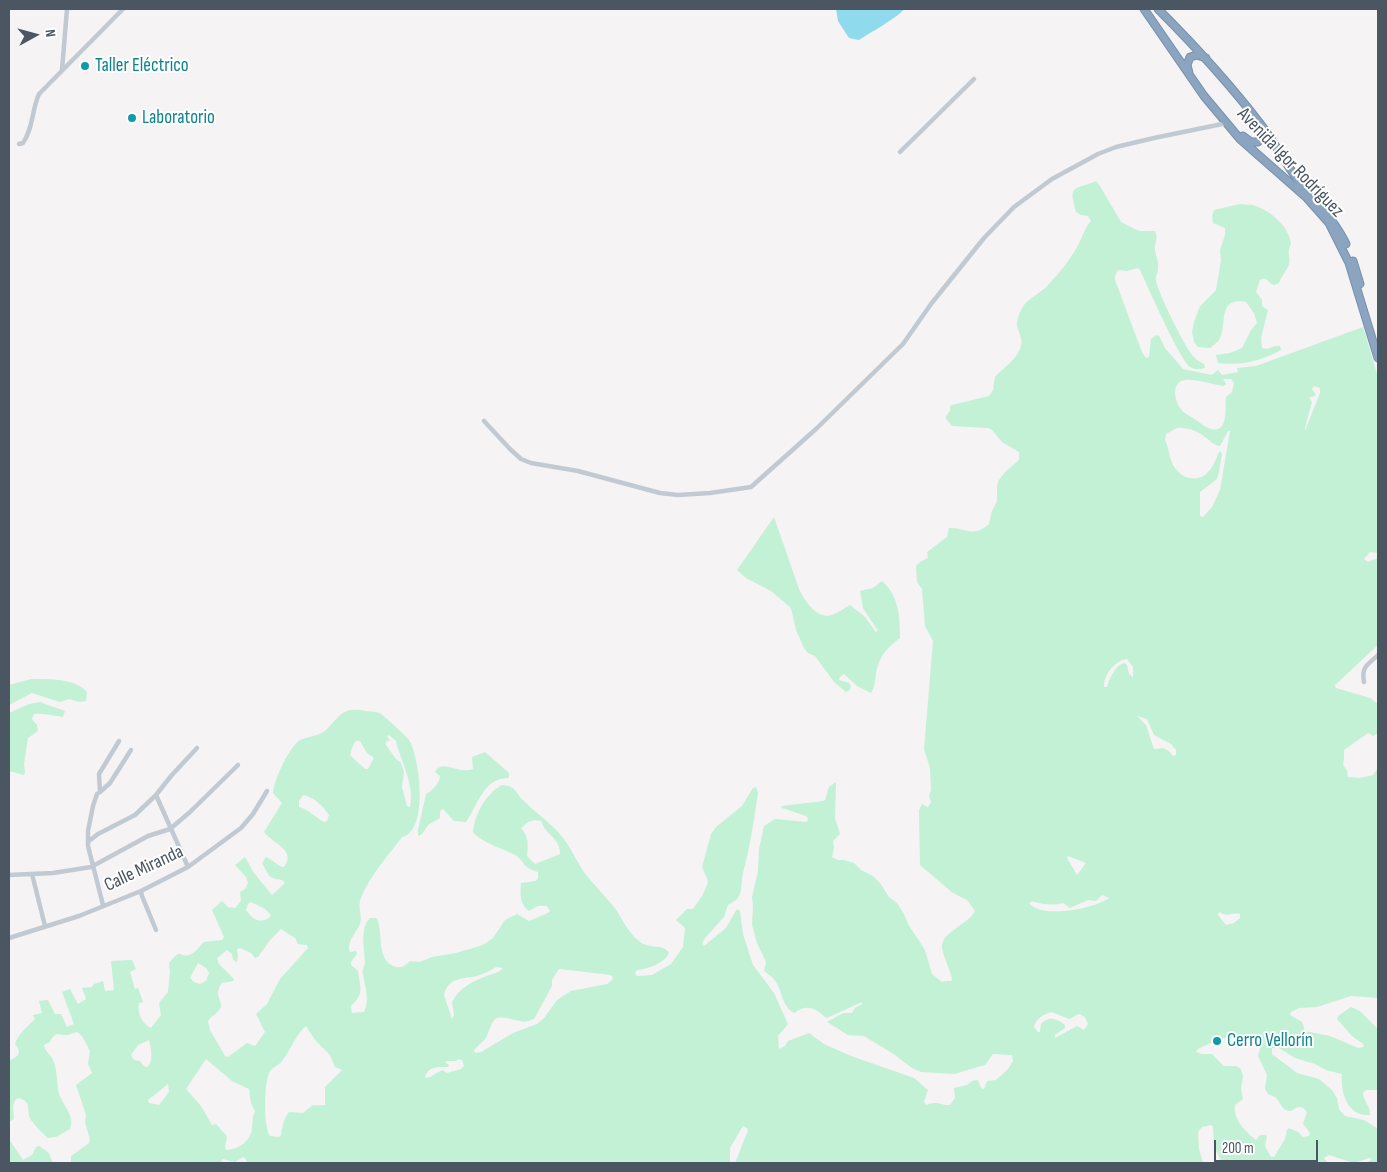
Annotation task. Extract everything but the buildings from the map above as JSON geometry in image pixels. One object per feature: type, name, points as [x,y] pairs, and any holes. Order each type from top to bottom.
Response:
[{"type":"highway","name":"Avenida Igor Rodríguez","points":[[1144,9],[1191,78],[1240,139],[1306,197],[1329,223],[1349,263],[1378,358]]},
{"type":"highway","name":"Avenida Igor Rodríguez","points":[[1158,9],[1206,58],[1261,124],[1299,180],[1328,214],[1340,232],[1356,270],[1378,342]]},
{"type":"highway","points":[[1191,78],[1187,65],[1190,57],[1197,55],[1206,58]]},
{"type":"highway","points":[[1225,120],[1251,142],[1258,142],[1262,137],[1261,124]]},
{"type":"street","points":[[62,70],[67,9]]},
{"type":"street","points":[[19,144],[24,143],[27,137],[35,102],[39,94],[123,9]]},
{"type":"street","points":[[900,152],[974,79]]},
{"type":"street","points":[[484,422],[521,459],[531,463],[578,471],[660,493],[710,494],[750,487],[816,429],[903,344],[931,304],[984,238],[1020,202],[1052,178],[1076,164],[1107,151],[1225,120]]},
{"type":"street","points":[[1364,682],[1364,668],[1378,655]]},
{"type":"street","points":[[100,792],[99,774],[119,741]]},
{"type":"street","points":[[89,841],[98,834],[135,815],[156,795],[197,748]]},
{"type":"street","points":[[103,905],[88,846],[88,831],[97,794],[110,783],[131,750]]},
{"type":"street","points":[[9,876],[53,873],[94,866],[148,836],[170,829],[238,766]]},
{"type":"street","name":"Calle Miranda","points":[[9,938],[79,916],[141,890],[188,867],[241,828],[253,814],[266,791]]},
{"type":"street","points":[[156,795],[188,867]]},
{"type":"street","points":[[32,874],[45,926]]},
{"type":"street","points":[[141,890],[156,930]]},
{"type":"green space","points":[[1096,181],[1121,222],[1139,231],[1155,231],[1157,236],[1155,250],[1158,262],[1156,279],[1158,288],[1188,349],[1195,358],[1204,364],[1205,368],[1192,368],[1185,361],[1140,270],[1138,268],[1127,271],[1118,270],[1115,280],[1142,352],[1146,358],[1149,357],[1151,339],[1156,335],[1159,336],[1165,348],[1183,369],[1212,375],[1218,370],[1222,375],[1238,372],[1237,368],[1256,366],[1363,327],[1378,377],[1378,553],[1370,552],[1364,559],[1368,562],[1378,558],[1378,645],[1335,685],[1336,688],[1370,698],[1378,704],[1378,733],[1373,736],[1368,733],[1344,750],[1343,765],[1347,770],[1348,777],[1360,778],[1373,775],[1378,768],[1378,998],[1351,996],[1317,1007],[1299,1008],[1291,1012],[1290,1015],[1302,1022],[1305,1031],[1330,1036],[1358,1048],[1364,1047],[1363,1044],[1352,1036],[1337,1019],[1338,1016],[1351,1007],[1360,1011],[1378,1029],[1378,1090],[1366,1090],[1363,1093],[1370,1115],[1362,1115],[1356,1112],[1347,1102],[1342,1088],[1342,1074],[1295,1058],[1279,1048],[1272,1048],[1272,1054],[1297,1073],[1319,1079],[1332,1090],[1337,1098],[1339,1109],[1345,1116],[1364,1120],[1378,1129],[1378,1163],[1367,1163],[1372,1159],[1369,1158],[1354,1163],[1329,1155],[1324,1158],[1328,1163],[1222,1163],[1214,1146],[1213,1127],[1211,1125],[1202,1127],[1198,1132],[1199,1149],[1203,1163],[735,1163],[748,1129],[743,1126],[730,1148],[730,1163],[247,1163],[243,1157],[235,1162],[223,1159],[220,1163],[71,1163],[71,1156],[89,1143],[90,1140],[85,1122],[86,1115],[76,1085],[92,1073],[88,1064],[90,1051],[82,1036],[77,1032],[68,1035],[58,1034],[44,1045],[55,1065],[59,1094],[71,1119],[70,1129],[56,1137],[48,1138],[29,1117],[28,1104],[18,1098],[13,1106],[14,1119],[9,1122],[9,1061],[18,1054],[19,1050],[15,1044],[16,1040],[35,1019],[33,1015],[42,1013],[39,1001],[48,1000],[55,1014],[61,1014],[67,1027],[74,1024],[62,992],[70,989],[78,1004],[86,999],[82,988],[92,987],[94,984],[103,981],[105,991],[114,990],[111,961],[132,960],[136,969],[130,972],[135,989],[138,988],[143,1002],[139,1003],[140,1014],[145,1024],[151,1028],[161,1015],[159,1003],[168,992],[169,963],[179,954],[185,956],[192,954],[204,942],[222,940],[224,937],[212,910],[222,901],[228,907],[235,908],[241,901],[240,892],[245,889],[248,883],[246,877],[235,865],[245,857],[254,873],[272,895],[285,883],[282,880],[270,877],[262,863],[266,857],[284,867],[288,856],[264,832],[282,803],[273,793],[279,772],[291,749],[300,740],[322,733],[343,713],[354,710],[379,713],[409,740],[416,762],[420,793],[416,822],[411,832],[402,837],[380,866],[369,881],[360,901],[360,924],[349,945],[350,952],[356,951],[357,954],[351,965],[358,971],[361,990],[351,1006],[352,1013],[364,1012],[367,1003],[363,973],[365,963],[363,940],[365,928],[370,918],[376,918],[378,921],[381,947],[385,959],[390,964],[398,967],[404,966],[410,961],[420,962],[432,957],[456,953],[483,945],[493,938],[505,920],[517,914],[529,921],[550,911],[547,906],[538,906],[529,911],[522,902],[521,883],[536,881],[538,872],[526,866],[515,855],[486,842],[473,832],[476,818],[482,805],[491,793],[502,785],[513,788],[525,802],[560,834],[586,875],[614,907],[635,938],[643,944],[663,948],[669,953],[664,960],[656,965],[637,970],[635,973],[637,976],[652,975],[671,964],[683,947],[685,928],[676,920],[687,909],[693,909],[707,885],[708,881],[702,867],[711,834],[717,826],[742,806],[753,788],[756,787],[758,793],[740,893],[737,899],[728,905],[724,917],[702,943],[704,946],[726,928],[737,909],[740,911],[743,934],[753,965],[774,993],[788,1024],[778,1036],[779,1049],[785,1046],[788,1041],[809,1033],[824,1044],[851,1056],[914,1078],[928,1090],[924,1102],[926,1105],[937,1103],[950,1105],[955,1098],[954,1088],[978,1080],[981,1088],[984,1089],[987,1081],[996,1080],[1008,1069],[1013,1061],[1012,1055],[993,1054],[985,1065],[954,1074],[921,1072],[864,1036],[848,1035],[827,1022],[843,1013],[852,1013],[862,1002],[826,1018],[818,1011],[810,1008],[803,1008],[794,1013],[790,1010],[784,1003],[775,980],[764,971],[766,962],[757,943],[752,925],[752,897],[758,871],[759,849],[764,826],[775,819],[807,822],[806,816],[781,806],[823,801],[829,787],[836,782],[835,818],[840,834],[833,841],[832,857],[854,863],[880,883],[889,897],[897,903],[925,950],[932,974],[942,982],[951,981],[952,979],[942,948],[943,942],[949,933],[966,921],[975,911],[967,900],[953,893],[920,865],[919,810],[922,804],[928,807],[931,802],[929,796],[931,790],[930,768],[924,749],[933,641],[925,626],[922,589],[917,582],[916,566],[928,558],[927,552],[947,537],[949,528],[973,532],[989,524],[997,501],[999,480],[1019,460],[1019,452],[1002,442],[992,430],[988,428],[952,426],[946,419],[946,416],[952,405],[989,396],[993,390],[995,377],[1018,353],[1022,343],[1017,324],[1022,308],[1062,270],[1074,253],[1091,221],[1088,216],[1076,212],[1073,192],[1075,189]],"holes":[[[1223,379],[1231,379],[1234,383],[1232,392],[1226,397],[1223,425],[1218,429],[1214,430],[1206,427],[1182,411],[1179,406],[1175,393],[1177,384],[1185,380],[1223,386],[1226,384]],[[1314,386],[1320,388],[1320,393],[1305,431],[1312,402],[1309,398],[1316,395],[1312,389]],[[1177,428],[1195,431],[1220,446],[1228,431],[1230,431],[1220,490],[1212,507],[1203,517],[1200,516],[1200,492],[1217,479],[1222,454],[1220,451],[1212,467],[1205,475],[1195,479],[1180,474],[1176,470],[1167,446],[1166,434]],[[1127,659],[1133,667],[1133,677],[1129,674],[1127,665],[1125,663],[1122,664],[1113,672],[1107,687],[1104,687],[1105,678],[1114,665]],[[1137,716],[1147,719],[1154,735],[1171,744],[1176,750],[1176,755],[1173,756],[1163,748],[1154,749],[1146,725]],[[389,735],[396,741],[411,790],[410,807],[407,806],[402,787],[404,772],[401,763],[386,745],[386,741],[390,741],[387,736]],[[356,741],[360,741],[367,753],[374,758],[368,769],[365,769],[350,755]],[[303,795],[318,802],[324,808],[329,815],[327,821],[324,822],[299,807],[299,801]],[[541,821],[557,843],[560,854],[535,864],[527,856],[528,844],[521,828],[528,822]],[[1068,856],[1086,863],[1077,875],[1067,858]],[[1102,895],[1109,898],[1092,906],[1068,911],[1044,911],[1035,908],[1029,903],[1032,901],[1047,904],[1063,903],[1070,908],[1088,900],[1096,901]],[[251,902],[265,909],[271,915],[262,921],[253,918],[246,910]],[[1219,912],[1225,915],[1240,914],[1240,918],[1234,923],[1226,925],[1218,915]],[[281,929],[295,938],[298,944],[307,945],[308,948],[280,979],[267,1004],[256,1014],[265,1032],[255,1046],[247,1043],[228,1057],[225,1056],[210,1030],[208,1021],[219,1011],[221,1006],[218,992],[222,983],[234,981],[219,964],[217,958],[227,950],[232,954],[233,960],[237,962],[237,949],[240,948],[251,953],[255,958],[258,957],[270,940]],[[198,963],[206,968],[209,973],[206,981],[200,984],[190,978]],[[496,967],[503,968],[463,988],[452,1002],[454,1015],[452,1019],[444,995],[449,985],[457,980],[477,976]],[[559,969],[611,975],[613,978],[607,984],[571,991],[557,1000],[544,1018],[537,1024],[513,1033],[481,1052],[475,1053],[474,1050],[486,1038],[496,1018],[501,1017],[520,1021],[534,1019]],[[1052,1012],[1069,1019],[1079,1014],[1085,1017],[1088,1024],[1084,1030],[1077,1026],[1055,1038],[1055,1035],[1065,1028],[1065,1025],[1056,1019],[1050,1019],[1041,1024],[1040,1032],[1038,1032],[1034,1027],[1041,1017]],[[306,1026],[315,1040],[330,1055],[335,1067],[342,1070],[325,1087],[325,1105],[313,1105],[303,1113],[289,1112],[281,1135],[279,1137],[270,1136],[265,1114],[268,1076],[270,1071],[285,1057],[296,1038]],[[1232,1037],[1254,1038],[1259,1041],[1261,1044],[1258,1056],[1267,1075],[1265,1089],[1268,1094],[1277,1099],[1285,1110],[1291,1111],[1299,1107],[1305,1109],[1307,1112],[1303,1124],[1310,1133],[1309,1136],[1303,1137],[1298,1132],[1289,1128],[1285,1139],[1274,1157],[1271,1157],[1265,1146],[1267,1136],[1260,1135],[1256,1140],[1244,1129],[1236,1116],[1235,1105],[1243,1099],[1241,1089],[1243,1076],[1241,1069],[1236,1066],[1224,1066],[1212,1054],[1196,1052],[1198,1049],[1219,1039]],[[149,1040],[151,1062],[147,1067],[140,1061],[134,1060],[131,1055],[138,1045]],[[206,1059],[232,1081],[249,1089],[251,1103],[255,1111],[249,1137],[243,1144],[231,1150],[226,1150],[226,1135],[216,1124],[212,1125],[201,1106],[186,1089]],[[459,1059],[462,1060],[464,1066],[461,1069],[447,1073],[442,1070],[425,1078],[431,1069],[448,1067],[448,1064],[445,1063]],[[168,1084],[169,1092],[159,1105],[149,1103],[148,1100]]]},
{"type":"green space","points":[[1240,204],[1254,205],[1274,216],[1290,238],[1289,264],[1279,283],[1274,285],[1266,279],[1262,279],[1256,292],[1262,300],[1262,306],[1268,310],[1261,338],[1262,348],[1267,349],[1280,346],[1281,350],[1251,362],[1235,364],[1218,363],[1216,355],[1230,353],[1242,348],[1251,330],[1257,323],[1254,313],[1246,302],[1237,301],[1230,303],[1225,314],[1222,334],[1219,340],[1210,348],[1198,347],[1194,342],[1192,332],[1200,306],[1216,290],[1221,260],[1220,250],[1225,235],[1225,228],[1213,223],[1212,216],[1214,210]]},
{"type":"green space","points":[[774,517],[799,589],[816,612],[826,616],[832,615],[850,605],[865,617],[876,632],[878,630],[863,608],[860,591],[873,588],[882,581],[892,593],[899,615],[900,638],[887,649],[882,657],[871,693],[857,686],[844,674],[839,680],[849,683],[851,686],[850,690],[846,692],[834,682],[815,656],[808,653],[804,648],[796,630],[791,608],[771,591],[746,578],[737,570]]},
{"type":"green space","points":[[31,679],[61,680],[76,684],[87,692],[86,701],[79,702],[69,699],[60,702],[32,693],[9,705],[9,685]]},
{"type":"green space","points":[[41,702],[65,711],[63,717],[34,714],[32,719],[37,725],[38,731],[28,738],[24,764],[25,773],[24,775],[9,771],[9,713],[29,704]]},
{"type":"green space","points":[[485,752],[509,773],[509,778],[500,779],[487,787],[466,822],[454,821],[443,809],[440,811],[440,818],[428,825],[422,834],[418,836],[426,794],[431,791],[440,779],[440,776],[435,772],[438,768],[446,766],[461,770],[473,769],[472,757]]},
{"type":"green space","points":[[9,1139],[23,1160],[32,1155],[36,1147],[39,1146],[49,1153],[53,1163],[10,1163]]},
{"type":"water","points":[[836,9],[904,9],[859,40],[849,38],[838,21]]},
{"type":"place","name":"Taller Eléctrico","points":[[85,66]]},
{"type":"place","name":"Laboratorio","points":[[132,118]]},
{"type":"place","name":"Cerro Vellorín","points":[[1217,1041]]}]
